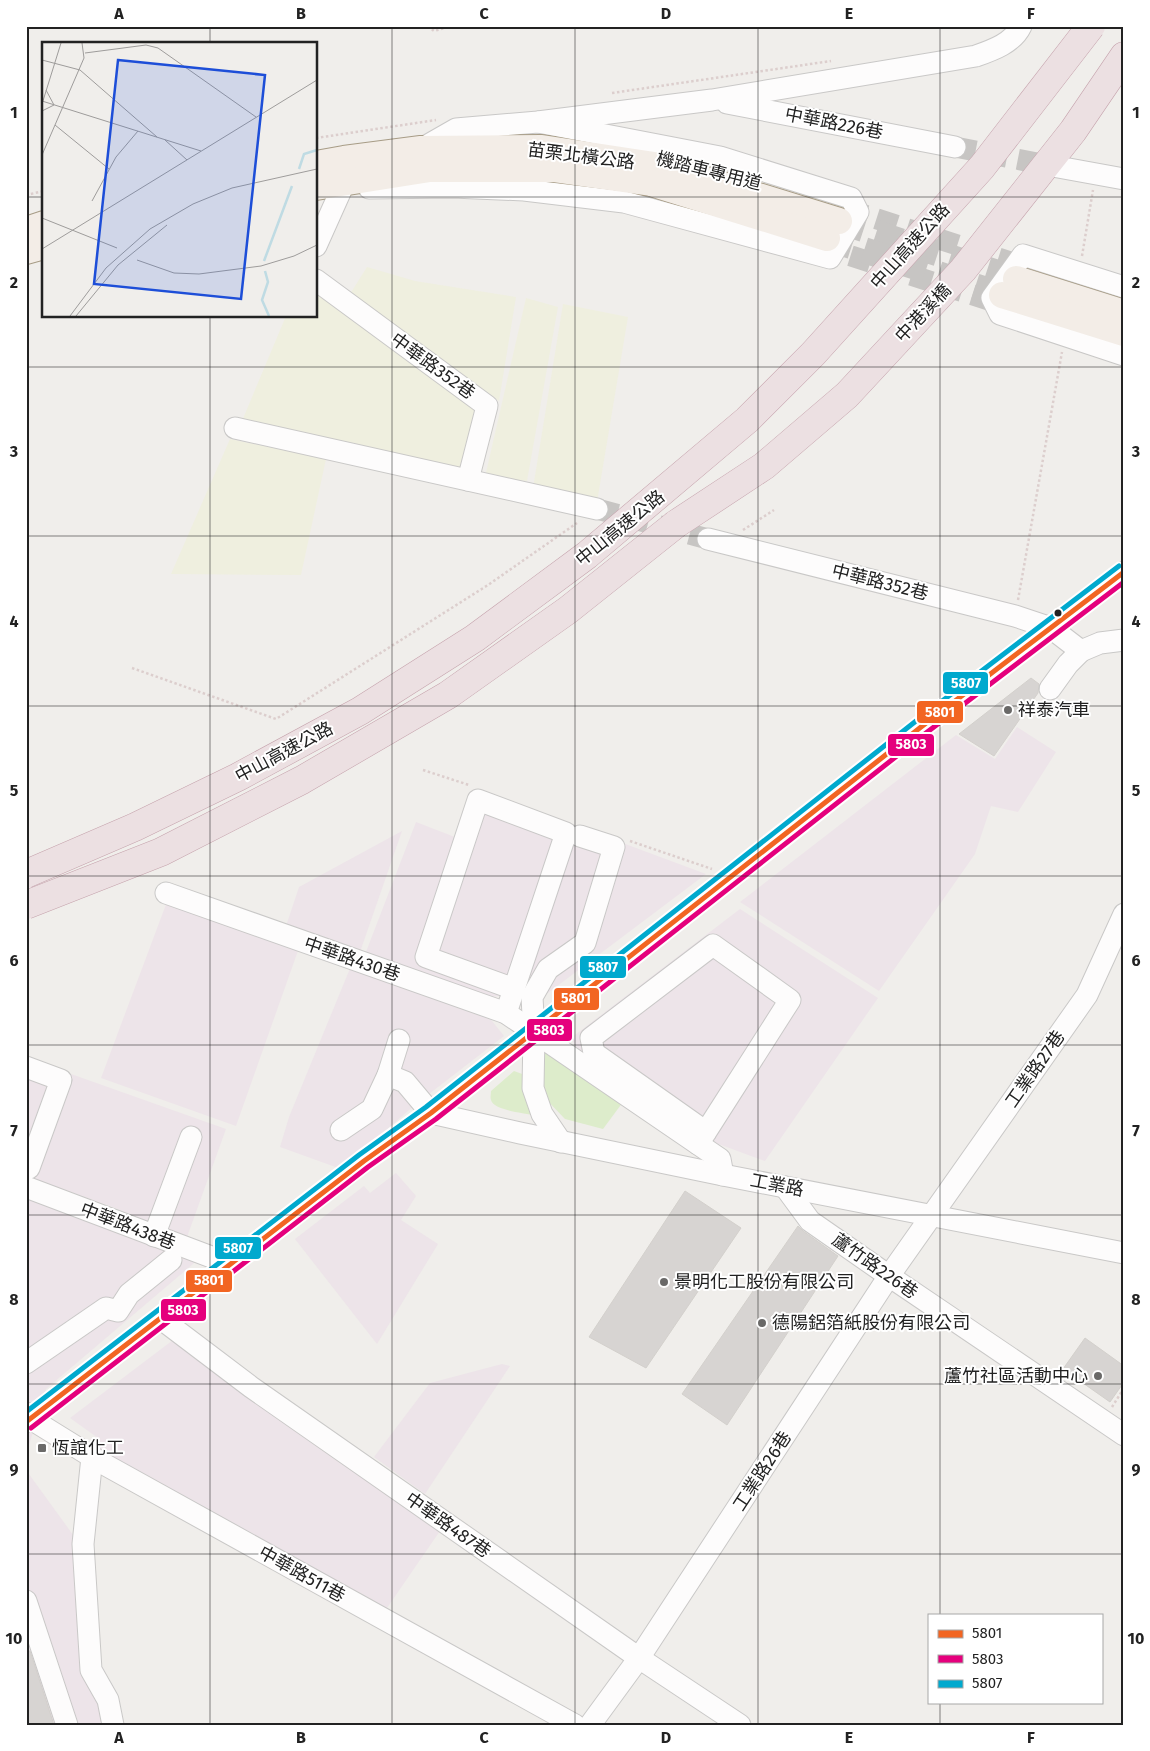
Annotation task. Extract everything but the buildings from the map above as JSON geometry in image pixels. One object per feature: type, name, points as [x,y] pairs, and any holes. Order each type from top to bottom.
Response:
[{"type":"highway","name":"中山高速公路","points":[[26,874],[135,827],[229,782],[360,711],[475,638],[587,555],[747,420],[813,354],[982,168],[1091,26]]},
{"type":"highway","name":"中港溪橋","points":[[676,524],[764,466],[847,395],[963,270],[1073,131],[1124,56]]},
{"type":"highway","name":"中山高速公路","points":[[26,905],[161,852],[302,780],[440,700],[568,610],[676,524]]},
{"type":"main road","name":"苗栗北橫公路","points":[[318,164],[344,159],[425,159],[542,148],[661,166],[833,228]]},
{"type":"main road","name":"苗栗北橫公路","points":[[318,187],[425,159]]},
{"type":"main road","points":[[26,230],[42,225]]},
{"type":"main road","points":[[26,251],[42,247]]},
{"type":"main road","points":[[1012,286],[1124,313]]},
{"type":"main road","points":[[1012,286],[1124,333]]},
{"type":"street","points":[[425,159],[456,129],[538,122],[712,100],[976,56],[1000,47],[1018,33],[1021,26]]},
{"type":"street","name":"中華路226巷","points":[[712,100],[955,147]]},
{"type":"street","points":[[318,188],[453,187],[515,190],[624,202],[830,258],[858,212],[851,198],[720,157],[538,122]]},
{"type":"street","points":[[1047,165],[1124,179]]},
{"type":"street","points":[[318,242],[342,188]]},
{"type":"street","points":[[1124,287],[1023,255],[992,298],[1000,314],[1124,355]]},
{"type":"street","name":"中華路352巷","points":[[318,281],[487,406],[468,480]]},
{"type":"street","points":[[1012,286],[1124,299]]},
{"type":"street","points":[[1012,286],[1124,343]]},
{"type":"street","points":[[235,428],[597,509]]},
{"type":"street","name":"中華路352巷","points":[[708,539],[1015,616],[1051,628],[1081,651]]},
{"type":"street","points":[[28,1418],[364,1161],[431,1113],[921,727],[1124,572]]},
{"type":"street","points":[[1050,689],[1068,664],[1081,651],[1100,643],[1124,640]]},
{"type":"street","points":[[506,1013],[514,989],[566,832],[478,800],[426,957],[514,989]]},
{"type":"street","points":[[561,1142],[542,1114],[533,1088],[534,1033],[532,997],[548,969],[585,943],[614,848],[580,836]]},
{"type":"street","name":"中華路430巷","points":[[166,893],[506,1013],[534,1033],[702,1138]]},
{"type":"street","name":"工業路27巷","points":[[931,1215],[1087,995],[1124,914]]},
{"type":"street","points":[[702,1138],[790,1000],[713,945],[591,1038],[594,1053],[702,1138],[720,1159],[723,1175]]},
{"type":"street","points":[[342,1130],[372,1109],[388,1075],[399,1040]]},
{"type":"street","points":[[26,1067],[61,1080],[29,1168],[26,1167]]},
{"type":"street","points":[[388,1075],[405,1082],[431,1113]]},
{"type":"street","name":"工業路","points":[[431,1113],[723,1175],[1124,1253]]},
{"type":"street","points":[[154,1236],[190,1136]]},
{"type":"street","name":"中華路438巷","points":[[26,1187],[230,1264]]},
{"type":"street","name":"蘆竹路226巷","points":[[785,1187],[810,1221],[1124,1435]]},
{"type":"street","name":"工業路26巷","points":[[590,1725],[639,1658],[931,1215]]},
{"type":"street","points":[[26,1363],[106,1308],[118,1311],[129,1294],[171,1260]]},
{"type":"street","name":"中華路487巷","points":[[160,1318],[251,1388],[639,1658],[740,1725]]},
{"type":"street","name":"中華路511巷","points":[[28,1418],[92,1457],[575,1725]]},
{"type":"street","points":[[92,1457],[83,1544],[92,1670],[108,1700],[113,1725]]},
{"type":"street","points":[[26,1601],[31,1636],[67,1725]]},
{"type":"path","points":[[428,26],[434,32],[451,26]]},
{"type":"path","points":[[603,95],[840,59]]},
{"type":"path","points":[[318,138],[436,120]]},
{"type":"path","points":[[1079,273],[1096,174]]},
{"type":"path","points":[[26,195],[42,191]]},
{"type":"path","points":[[1015,616],[1065,336]]},
{"type":"path","points":[[132,668],[276,719],[488,586],[597,509]]},
{"type":"path","points":[[733,545],[738,533],[774,510]]},
{"type":"path","points":[[1104,1421],[1124,1388]]},
{"type":"shaded area","points":[[1017,727],[1056,752],[1018,812],[991,806],[975,854],[879,991],[740,902],[956,735],[995,759]]},
{"type":"shaded area","points":[[478,790],[706,874],[540,999],[517,995],[483,997],[364,957],[416,822],[460,839]]},
{"type":"shaded area","points":[[402,831],[359,955],[285,929],[299,887]]},
{"type":"shaded area","points":[[168,899],[299,948],[236,1126],[101,1078]]},
{"type":"shaded area","points":[[740,909],[878,998],[765,1161],[702,1138],[581,1056],[571,1038]]},
{"type":"shaded area","points":[[351,966],[484,1011],[504,1036],[416,1104],[341,1169],[280,1147],[289,1117]]},
{"type":"shaded area","points":[[26,1058],[226,1129],[187,1237],[110,1206],[26,1176]]},
{"type":"shaded area","points":[[396,1173],[416,1196],[401,1220],[438,1244],[377,1344],[295,1239],[364,1186],[370,1193]]},
{"type":"shaded area","points":[[26,1192],[200,1258],[46,1389],[26,1455]]},
{"type":"shaded area","points":[[177,1337],[442,1528],[385,1611],[90,1449],[98,1438],[70,1418]]},
{"type":"shaded area","points":[[502,1364],[510,1366],[425,1494],[374,1457],[430,1383]]},
{"type":"shaded area","points":[[26,1470],[76,1539],[109,1725],[26,1725]]},
{"type":"green space","points":[[367,267],[415,281],[516,297],[499,401],[350,294]]},
{"type":"green space","points":[[318,294],[479,412],[460,478],[242,421],[285,318],[318,318]]},
{"type":"green space","points":[[526,298],[558,307],[527,481],[485,477]]},
{"type":"green space","points":[[563,304],[628,317],[597,502],[533,488]]},
{"type":"green space","points":[[230,439],[326,459],[301,575],[171,574]]},
{"type":"green space","points":[[543,1047],[623,1102],[603,1129],[565,1119],[543,1096]]},
{"type":"green space","points":[[514,1071],[525,1075],[533,1115],[503,1109],[491,1100],[491,1091]]},
{"type":"tunnel","points":[[955,147],[1047,165]]},
{"type":"tunnel","points":[[846,209],[1029,268]]},
{"type":"tunnel","points":[[839,221],[1016,279]]},
{"type":"tunnel","points":[[827,238],[1002,295]]},
{"type":"tunnel","points":[[820,246],[1001,304]]},
{"type":"tunnel","points":[[597,509],[708,539]]},
{"type":"transit line","name":"5807","points":[[26,1412],[359,1155],[426,1107],[916,721],[1119,566]]},
{"type":"transit line","name":"5801","points":[[26,1422],[364,1161],[431,1113],[921,727],[1124,572]]},
{"type":"transit line","name":"5803","points":[[31,1428],[368,1167],[436,1119],[926,733],[1124,582]]},
{"type":"place","name":"祥泰汽車","points":[[1008,710]]},
{"type":"place","name":"景明化工股份有限公司","points":[[664,1282]]},
{"type":"place","name":"德陽鋁箔紙股份有限公司","points":[[762,1323]]},
{"type":"place","name":"蘆竹社區活動中心","points":[[1098,1376]]},
{"type":"place","name":"恆誼化工","points":[[42,1448]]}]
